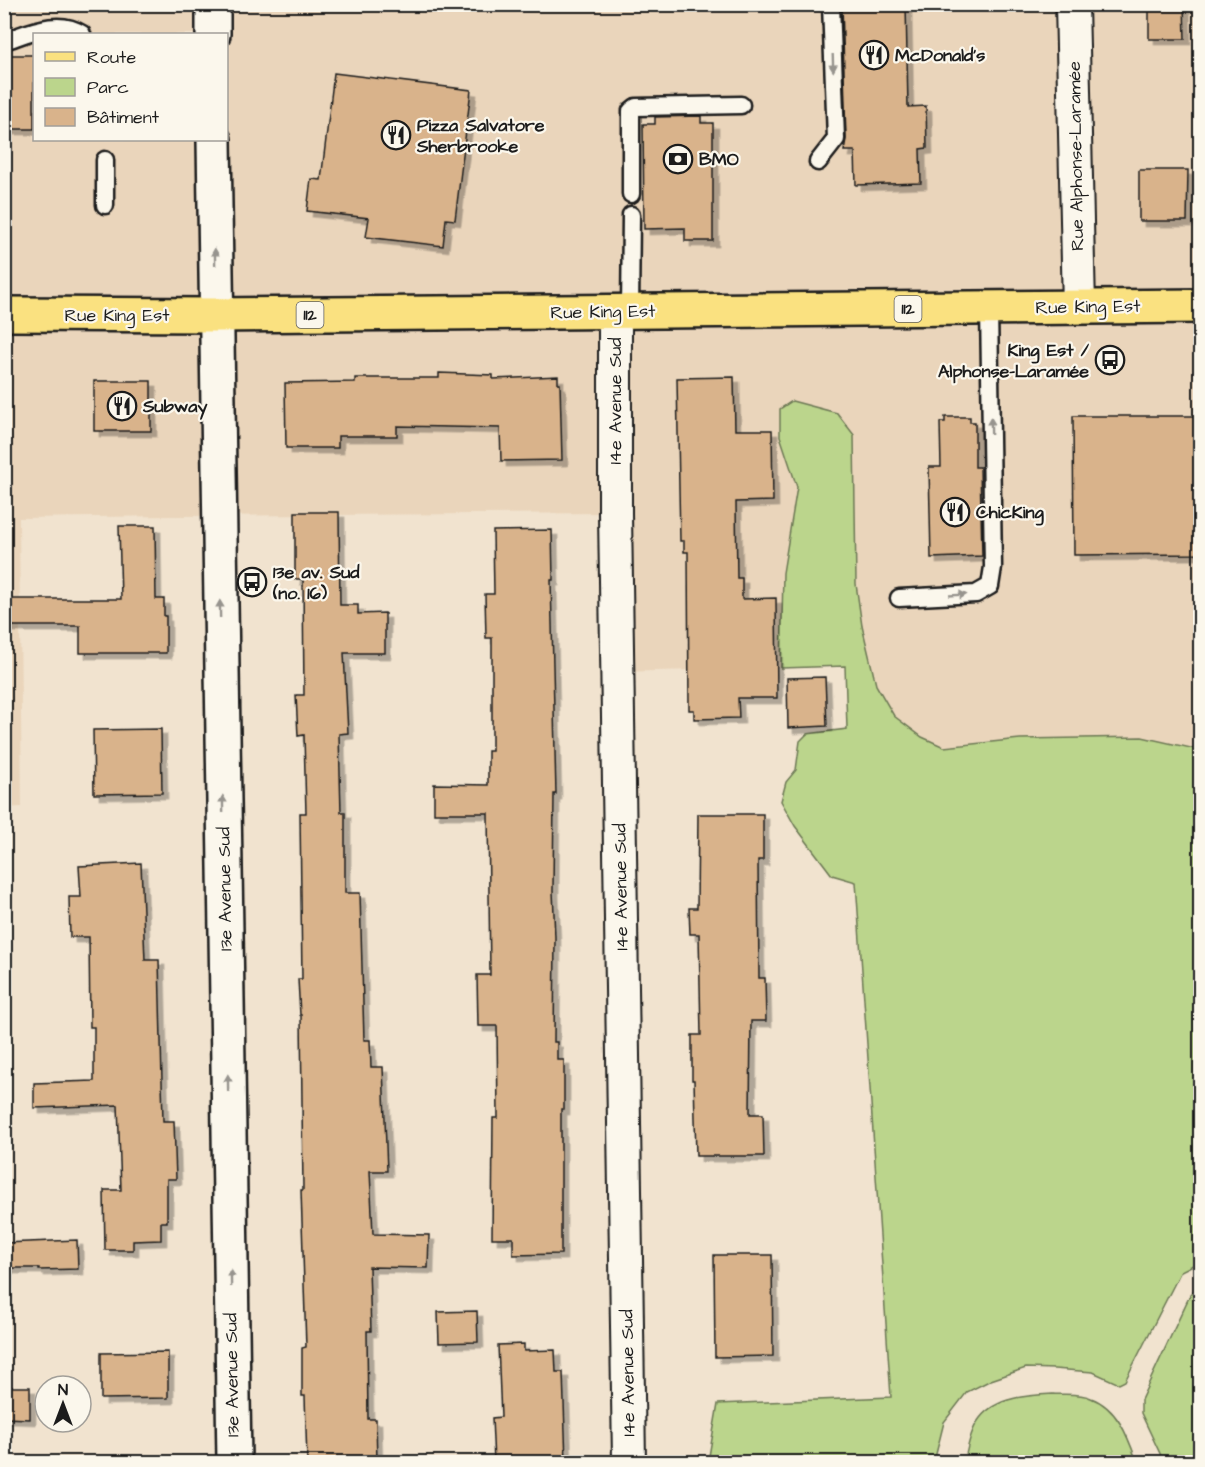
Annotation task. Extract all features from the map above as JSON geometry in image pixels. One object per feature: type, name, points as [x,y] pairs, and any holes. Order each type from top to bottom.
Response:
[{"type":"main road","points":[[213,4],[213,33]]},
{"type":"main road","name":"13e Avenue Sud","points":[[214,141],[234,1462]]},
{"type":"main road","name":"Rue King Est","points":[[4,314],[215,315],[1200,306]]},
{"type":"street","name":"Rue Alphonse-Laramée","points":[[1072,4],[1079,307]]},
{"type":"street","name":"14e Avenue Sud","points":[[623,312],[615,513],[629,1462]]},
{"type":"lane","points":[[818,162],[836,139],[831,4]]},
{"type":"lane","points":[[4,41],[54,27],[79,33]]},
{"type":"lane","points":[[631,194],[631,111],[636,107],[741,105]]},
{"type":"lane","points":[[105,160],[105,205]]},
{"type":"lane","points":[[623,312],[631,215]]},
{"type":"lane","points":[[899,598],[976,594],[990,586],[993,567],[989,308]]},
{"type":"shaded area","points":[[4,5],[1200,5],[1200,796],[850,805],[845,666],[617,672],[615,513],[171,516],[19,518],[22,807],[5,808]]},
{"type":"green space","points":[[792,401],[837,413],[854,435],[856,584],[862,626],[876,685],[894,716],[922,737],[944,747],[1020,739],[1142,737],[1200,750],[1200,1264],[1181,1271],[1125,1381],[1119,1384],[1093,1372],[1026,1368],[991,1380],[967,1392],[944,1422],[934,1462],[708,1462],[718,1404],[891,1397],[856,882],[832,875],[795,826],[781,801],[786,782],[796,770],[800,741],[807,734],[847,729],[845,666],[781,668],[783,573],[797,487],[780,436],[780,409]]},
{"type":"green space","points":[[1200,1289],[1200,1462],[1164,1462],[1141,1413],[1141,1400],[1191,1293]]},
{"type":"green space","points":[[1053,1394],[1087,1396],[1108,1409],[1126,1433],[1137,1462],[964,1462],[974,1428],[987,1411],[1014,1398]]},
{"type":"building","name":"McDonald's","points":[[842,4],[906,4],[908,107],[926,106],[927,148],[920,149],[921,183],[856,185],[855,151],[844,151],[846,139]]},
{"type":"building","points":[[1149,4],[1184,4],[1185,39],[1149,39]]},
{"type":"building","points":[[4,55],[33,55],[33,129],[4,129]]},
{"type":"building","name":"Pizza Salvatore Sherbrooke","points":[[334,73],[471,90],[455,220],[446,219],[443,246],[366,237],[369,218],[307,211],[311,179],[321,180]]},
{"type":"building","name":"BMO","points":[[701,116],[701,123],[713,123],[713,241],[685,241],[685,228],[644,229],[643,124],[655,124],[655,117]]},
{"type":"building","points":[[1139,170],[1188,170],[1187,221],[1139,221]]},
{"type":"building","points":[[439,373],[493,375],[493,379],[558,376],[562,460],[501,461],[500,428],[397,426],[397,436],[338,436],[338,448],[286,448],[285,383],[355,382],[355,378],[439,378]]},
{"type":"building","points":[[734,377],[735,430],[772,430],[773,501],[736,502],[737,578],[742,578],[742,599],[776,598],[777,698],[738,698],[739,718],[694,719],[694,710],[689,710],[688,552],[684,552],[684,541],[680,541],[677,378]]},
{"type":"building","name":"Subway","points":[[94,381],[151,381],[151,431],[94,431]]},
{"type":"building","points":[[1073,416],[1200,416],[1200,554],[1074,555]]},
{"type":"building","name":"ChicKing","points":[[945,417],[970,417],[970,422],[975,422],[975,467],[980,467],[982,556],[931,558],[929,467],[941,467],[940,422],[945,422]]},
{"type":"building","points":[[295,512],[339,512],[340,605],[358,605],[358,614],[385,613],[385,653],[344,653],[348,733],[339,734],[341,812],[345,812],[345,893],[360,893],[364,1040],[370,1040],[371,1067],[383,1067],[387,1171],[370,1171],[373,1234],[429,1235],[428,1268],[369,1267],[371,1331],[367,1331],[368,1419],[376,1419],[377,1462],[307,1462],[305,1396],[302,1396],[302,1348],[306,1347],[301,1190],[303,1190],[301,1015],[298,979],[302,979],[300,813],[306,813],[304,735],[298,736],[296,695],[304,695],[303,579],[295,579]]},
{"type":"building","points":[[119,526],[155,526],[156,599],[164,599],[166,653],[80,653],[80,626],[4,626],[4,599],[121,599]]},
{"type":"building","points":[[552,530],[556,794],[554,794],[553,891],[554,1042],[557,1042],[557,1060],[564,1060],[564,1109],[561,1109],[561,1254],[513,1255],[513,1238],[492,1238],[493,1118],[498,1118],[497,1026],[478,1026],[477,975],[490,975],[488,813],[434,813],[434,784],[488,785],[488,751],[492,751],[492,638],[486,638],[485,594],[494,594],[493,531]]},
{"type":"building","points":[[825,677],[827,726],[788,728],[787,678]]},
{"type":"building","points":[[161,729],[162,793],[94,794],[93,730]]},
{"type":"building","points":[[698,814],[763,814],[763,860],[758,860],[759,978],[765,978],[766,1021],[751,1021],[750,1114],[763,1114],[764,1156],[696,1156],[692,1035],[701,1035],[699,934],[690,934],[689,908],[697,908]]},
{"type":"building","points":[[141,863],[145,960],[159,960],[163,1121],[174,1121],[176,1179],[167,1179],[167,1222],[161,1222],[161,1240],[133,1241],[133,1250],[105,1250],[104,1190],[121,1190],[118,1105],[34,1108],[34,1083],[94,1081],[94,1027],[90,1027],[89,937],[70,937],[69,897],[81,897],[79,866]]},
{"type":"building","points":[[77,1240],[78,1269],[4,1268],[4,1243]]},
{"type":"building","points":[[714,1255],[772,1255],[773,1356],[715,1357]]},
{"type":"building","points":[[477,1311],[478,1342],[439,1343],[438,1312]]},
{"type":"building","points":[[524,1344],[524,1351],[555,1350],[556,1372],[563,1372],[566,1462],[494,1462],[492,1418],[501,1417],[498,1345]]},
{"type":"building","points":[[168,1352],[168,1398],[101,1399],[101,1353]]},
{"type":"building","points":[[4,1387],[30,1387],[30,1419],[4,1418]]},
{"type":"place","name":"McDonald's","points":[[874,55]]},
{"type":"place","name":"Pizza Salvatore Sherbrooke","points":[[396,135]]},
{"type":"place","name":"BMO","points":[[678,159]]},
{"type":"place","name":"King Est / Alphonse-Laramée","points":[[1110,360]]},
{"type":"place","name":"Subway","points":[[122,406]]},
{"type":"place","name":"ChicKing","points":[[955,512]]},
{"type":"place","name":"13e av. Sud (no. 16)","points":[[252,582]]}]
